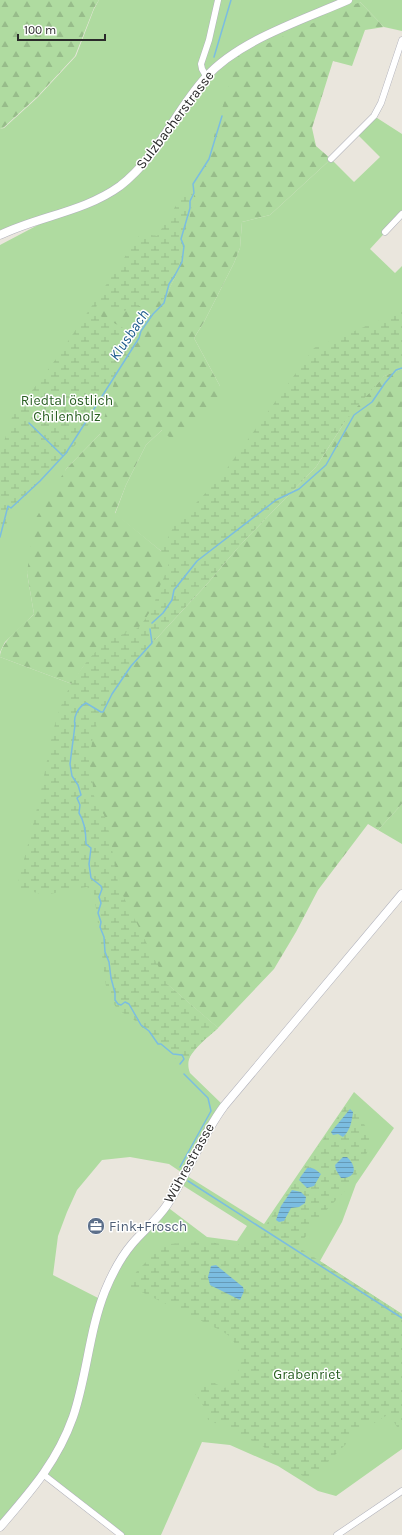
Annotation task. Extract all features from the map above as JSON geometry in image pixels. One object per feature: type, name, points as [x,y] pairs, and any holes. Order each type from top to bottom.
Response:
[{"type":"street","points":[[206,76],[201,64],[209,40],[218,0]]},
{"type":"street","name":"Sulzbacherstrasse","points":[[0,235],[30,223],[86,205],[120,186],[152,155],[188,100],[206,76],[224,61],[239,50],[269,34],[348,0]]},
{"type":"street","points":[[331,159],[374,116],[381,103],[402,40]]},
{"type":"street","points":[[385,232],[402,214]]},
{"type":"street","name":"Wührestrasse","points":[[0,1526],[44,1475],[61,1446],[70,1426],[78,1399],[102,1300],[111,1277],[124,1256],[132,1244],[166,1206],[207,1130],[224,1106],[402,894]]},
{"type":"street","points":[[44,1475],[121,1535]]},
{"type":"street","points":[[337,1535],[402,1491]]},
{"type":"green space","points":[[0,0],[99,0],[94,8],[75,56],[37,97],[3,128],[0,129]]},
{"type":"green space","points":[[99,0],[402,0],[402,31],[384,27],[360,2],[182,262],[100,434],[66,469],[27,573],[34,614],[5,642],[0,652],[0,245],[55,216],[0,235],[0,129],[4,128],[37,98],[76,56],[94,9]]},
{"type":"green space","points":[[360,2],[384,27],[365,30],[352,66],[333,61],[312,128],[316,146],[331,159],[270,215],[242,222],[240,248],[234,263],[204,322],[194,338],[220,386],[219,403],[181,437],[170,438],[162,430],[146,445],[126,485],[115,513],[161,551],[169,563],[149,614],[139,628],[124,633],[97,650],[83,667],[72,684],[0,657],[1,651],[8,640],[18,628],[34,614],[27,573],[34,521],[66,469],[100,434],[117,371],[141,337],[92,312],[98,304],[164,299],[180,263],[183,252],[182,239],[188,224],[194,195],[199,188],[237,57]]},
{"type":"green space","points":[[374,116],[402,134],[402,214],[370,249],[395,273],[402,266],[402,369],[384,376],[241,544],[131,666],[167,984],[218,1028],[201,1042],[192,1053],[188,1066],[190,1073],[224,1106],[184,1174],[264,1224],[354,1092],[394,1128],[356,1184],[342,1222],[320,1261],[402,1314],[402,1449],[336,1496],[318,1491],[278,1466],[230,1445],[202,1442],[161,1535],[121,1535],[44,1475],[0,1527],[0,657],[72,684],[161,551],[115,514],[126,485],[146,445],[162,430],[220,386],[194,338],[204,322],[234,263],[240,248],[242,222],[270,215],[331,159],[354,182],[380,157],[357,134]],"holes":[[[130,1157],[169,1164],[184,1174],[179,1183],[247,1226],[237,1241],[207,1237],[166,1206],[124,1256],[102,1300],[53,1275],[58,1236],[67,1212],[77,1190],[102,1160]]]},
{"type":"green space","name":"Riedtal östlich Chilenholz","points":[[185,191],[194,195],[188,224],[182,239],[183,252],[175,277],[164,299],[114,314],[98,304],[92,312],[141,337],[117,371],[113,386],[76,444],[14,508],[0,537],[0,454],[12,417],[56,359],[141,233],[157,236]]},
{"type":"green space","points":[[402,311],[402,369],[384,376],[348,417],[316,467],[241,544],[207,584],[131,666],[103,709],[94,731],[89,758],[94,796],[107,821],[119,888],[167,984],[218,1028],[198,1047],[188,1060],[174,1058],[133,1019],[118,1010],[107,994],[94,893],[87,887],[44,895],[17,887],[57,718],[66,694],[84,665],[104,644],[117,636],[138,628],[150,612],[169,563],[161,551],[174,526],[220,478],[314,348]]},
{"type":"green space","points":[[402,369],[402,804],[378,830],[368,824],[318,890],[296,932],[274,969],[218,1028],[167,984],[119,888],[107,821],[94,796],[89,758],[94,731],[103,709],[131,666],[207,584],[241,544],[316,467],[348,417],[384,376]]},
{"type":"green space","points":[[402,804],[402,844],[378,830]]},
{"type":"green space","name":"Grabenriet","points":[[348,1102],[374,1138],[353,1182],[319,1218],[298,1247],[402,1314],[402,1427],[397,1427],[389,1414],[356,1434],[319,1471],[307,1478],[289,1469],[259,1443],[243,1438],[235,1431],[208,1420],[206,1410],[194,1392],[197,1386],[212,1382],[225,1388],[236,1378],[242,1360],[232,1338],[222,1331],[127,1285],[137,1271],[156,1252],[170,1244],[202,1241],[236,1246],[262,1231]]},
{"type":"water","points":[[350,1109],[353,1112],[349,1129],[343,1137],[338,1134],[333,1135],[331,1132]]},
{"type":"water","points":[[343,1157],[347,1157],[350,1160],[353,1164],[354,1171],[350,1176],[341,1178],[335,1165]]},
{"type":"water","points":[[307,1168],[313,1168],[321,1174],[314,1186],[307,1188],[299,1180]]},
{"type":"water","points":[[292,1190],[301,1192],[306,1197],[305,1203],[299,1207],[291,1208],[284,1221],[279,1222],[276,1220],[281,1206]]},
{"type":"water","points":[[216,1265],[243,1287],[244,1291],[240,1300],[210,1285],[208,1277],[211,1266]]},
{"type":"waterway","name":"Klusbach","points":[[214,57],[231,0]]},
{"type":"waterway","name":"Klusbach","points":[[0,537],[8,506],[11,508],[40,481],[66,453],[139,338],[141,331],[153,314],[164,303],[169,284],[182,262],[184,246],[181,239],[190,208],[190,201],[194,193],[193,184],[209,159],[222,116]]},
{"type":"waterway","points":[[152,623],[163,613],[172,600],[174,590],[197,561],[276,500],[299,489],[326,465],[354,415],[372,402],[396,370],[402,368]]},
{"type":"waterway","points":[[29,423],[63,456]]},
{"type":"waterway","points":[[150,629],[152,643],[131,666],[112,694],[103,712],[86,703],[77,712],[70,764],[72,776],[78,785],[81,795],[77,798],[80,805],[79,813],[85,828],[86,844],[91,848],[89,864],[91,878],[101,886],[102,889],[99,897],[101,903],[98,913],[101,922],[100,927],[104,937],[105,952],[109,962],[115,1000],[121,1005],[125,1002],[129,1004],[141,1025],[149,1031],[158,1044],[161,1044],[173,1054],[182,1055],[184,1059],[180,1064]]},
{"type":"waterway","points":[[180,1167],[211,1111],[208,1098],[184,1074]]},
{"type":"waterway","points":[[188,1181],[402,1318]]},
{"type":"place","name":"Fink+Frosch","points":[[96,1226]]}]
